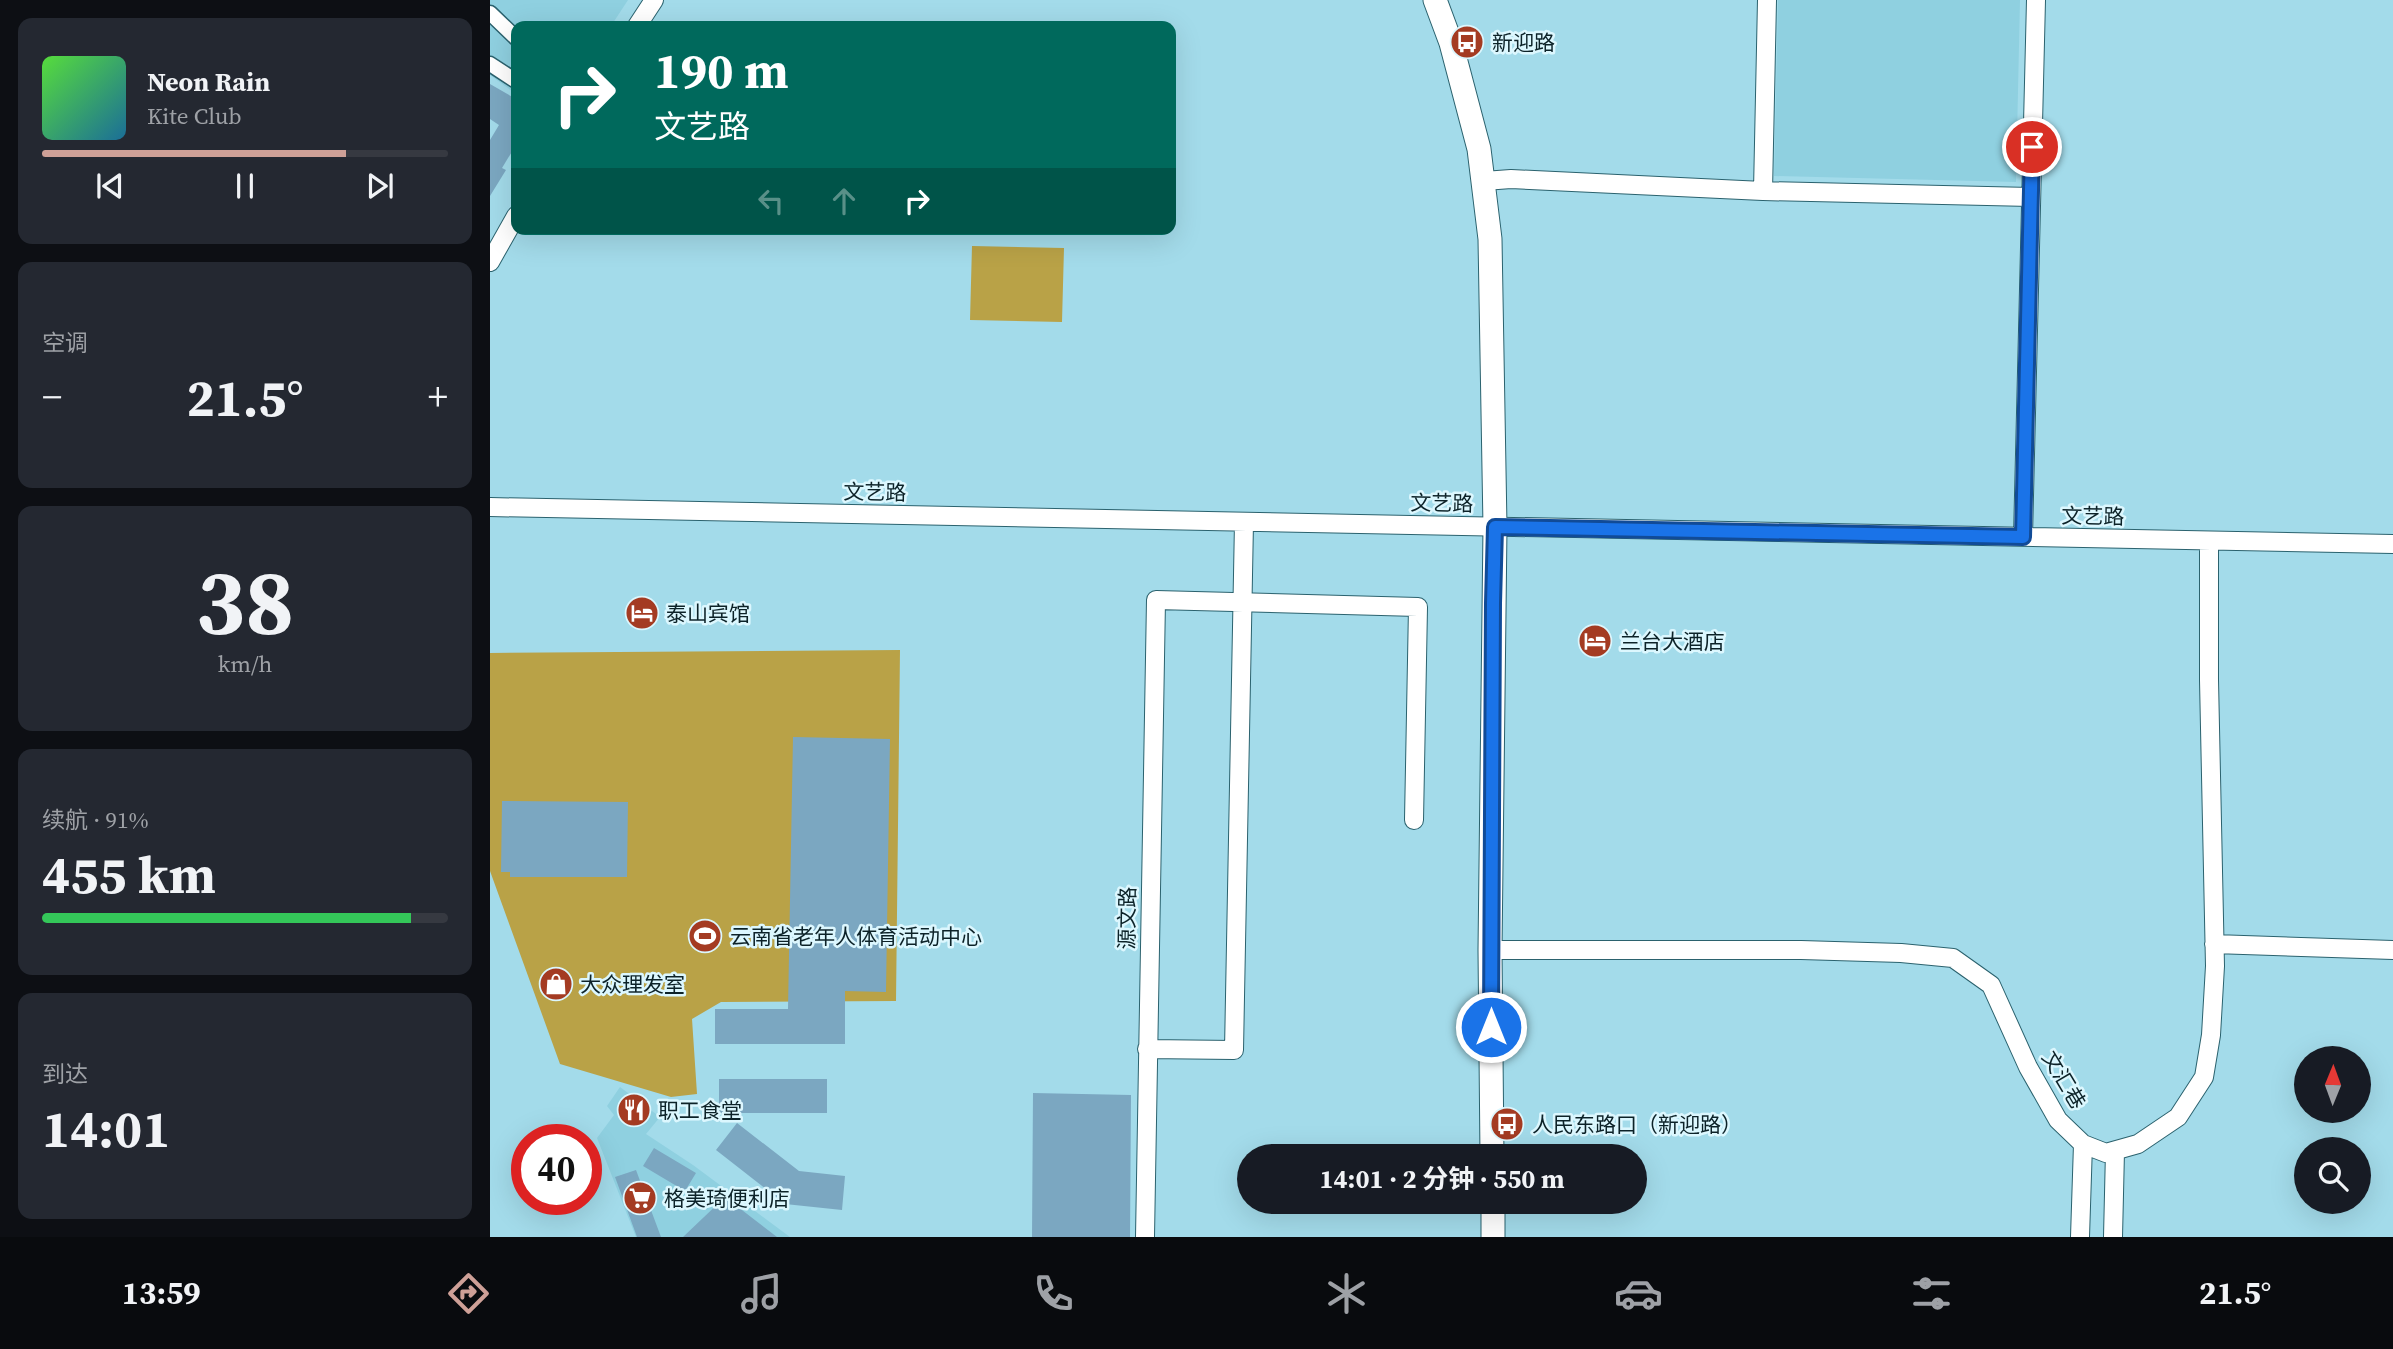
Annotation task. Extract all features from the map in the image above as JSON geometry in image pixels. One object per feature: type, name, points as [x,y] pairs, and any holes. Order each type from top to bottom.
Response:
[{"type":"street","points":[[640,21],[654,0]]},
{"type":"street","points":[[1434,0],[1451,43],[1479,149],[1490,239],[1495,527],[1490,950],[1492,1144]]},
{"type":"street","points":[[1763,191],[1767,0]]},
{"type":"street","points":[[2023,537],[2036,0]]},
{"type":"street","points":[[490,13],[511,33]]},
{"type":"street","points":[[490,64],[511,78]]},
{"type":"street","points":[[1484,181],[1511,179],[1763,191],[2031,197]]},
{"type":"street","points":[[490,262],[511,225]]},
{"type":"street","name":"文艺路","points":[[490,507],[2393,544]]},
{"type":"street","points":[[1147,1049],[1234,1050],[1244,522]]},
{"type":"street","points":[[2080,1237],[2083,1144],[2106,1153],[2138,1144],[2178,1117],[2204,1077],[2211,1035],[2214,944],[2209,541]]},
{"type":"street","name":"源文路","points":[[1145,1237],[1156,600],[1243,603]]},
{"type":"street","points":[[1243,603],[1418,607],[1414,820]]},
{"type":"street","points":[[2214,944],[2393,950]]},
{"type":"street","name":"文汇巷","points":[[1490,950],[1801,950],[1901,953],[1953,958],[1991,985],[2028,1068],[2058,1121],[2083,1144]]},
{"type":"street","points":[[2113,1237],[2115,1151]]},
{"type":"street","points":[[1493,1214],[1493,1237]]},
{"type":"shaded area","points":[[490,0],[628,0],[614,21],[511,21],[511,90],[490,75]]},
{"type":"shaded area","points":[[1778,0],[2020,0],[2016,182],[1774,176]]},
{"type":"shaded area","points":[[972,246],[1064,248],[1062,322],[970,320]]},
{"type":"shaded area","name":"云南省老年人体育活动中心","points":[[900,650],[896,1001],[721,1002],[692,1019],[697,1094],[671,1097],[560,1064],[490,871],[490,653]]},
{"type":"shaded area","points":[[620,1087],[660,1117],[646,1134],[693,1165],[790,1237],[636,1237],[602,1151],[602,1131],[614,1115],[607,1106]]},
{"type":"building","points":[[490,84],[511,96],[511,153],[502,168],[506,170],[490,196],[490,140],[499,125],[490,119]]},
{"type":"building","points":[[793,737],[890,739],[886,992],[845,991],[845,1044],[715,1044],[715,1009],[788,1009]]},
{"type":"building","points":[[502,801],[628,802],[627,877],[510,877],[510,872],[501,872]]},
{"type":"building","points":[[719,1079],[827,1079],[827,1113],[719,1113]]},
{"type":"building","points":[[1033,1093],[1131,1095],[1130,1237],[1032,1237]]},
{"type":"building","points":[[737,1123],[799,1171],[845,1176],[842,1210],[785,1204],[716,1150]]},
{"type":"building","points":[[654,1148],[696,1173],[685,1191],[643,1166]]},
{"type":"building","points":[[636,1170],[661,1237],[637,1237],[615,1177]]},
{"type":"building","points":[[725,1197],[777,1237],[683,1237]]},
{"type":"place","name":"新迎路","points":[[1467,42]]},
{"type":"place","name":"泰山宾馆","points":[[642,613]]},
{"type":"place","name":"兰台大酒店","points":[[1595,641]]},
{"type":"place","name":"云南省老年人体育活动中心","points":[[705,936]]},
{"type":"place","name":"大众理发室","points":[[556,984]]},
{"type":"place","name":"职工食堂","points":[[634,1110]]},
{"type":"place","name":"人民东路口（新迎路）","points":[[1507,1124]]},
{"type":"place","name":"格美琦便利店","points":[[640,1198]]},
{"type":"route","points":[[1491,1027],[1495,527],[2023,537],[2032,147]]}]
